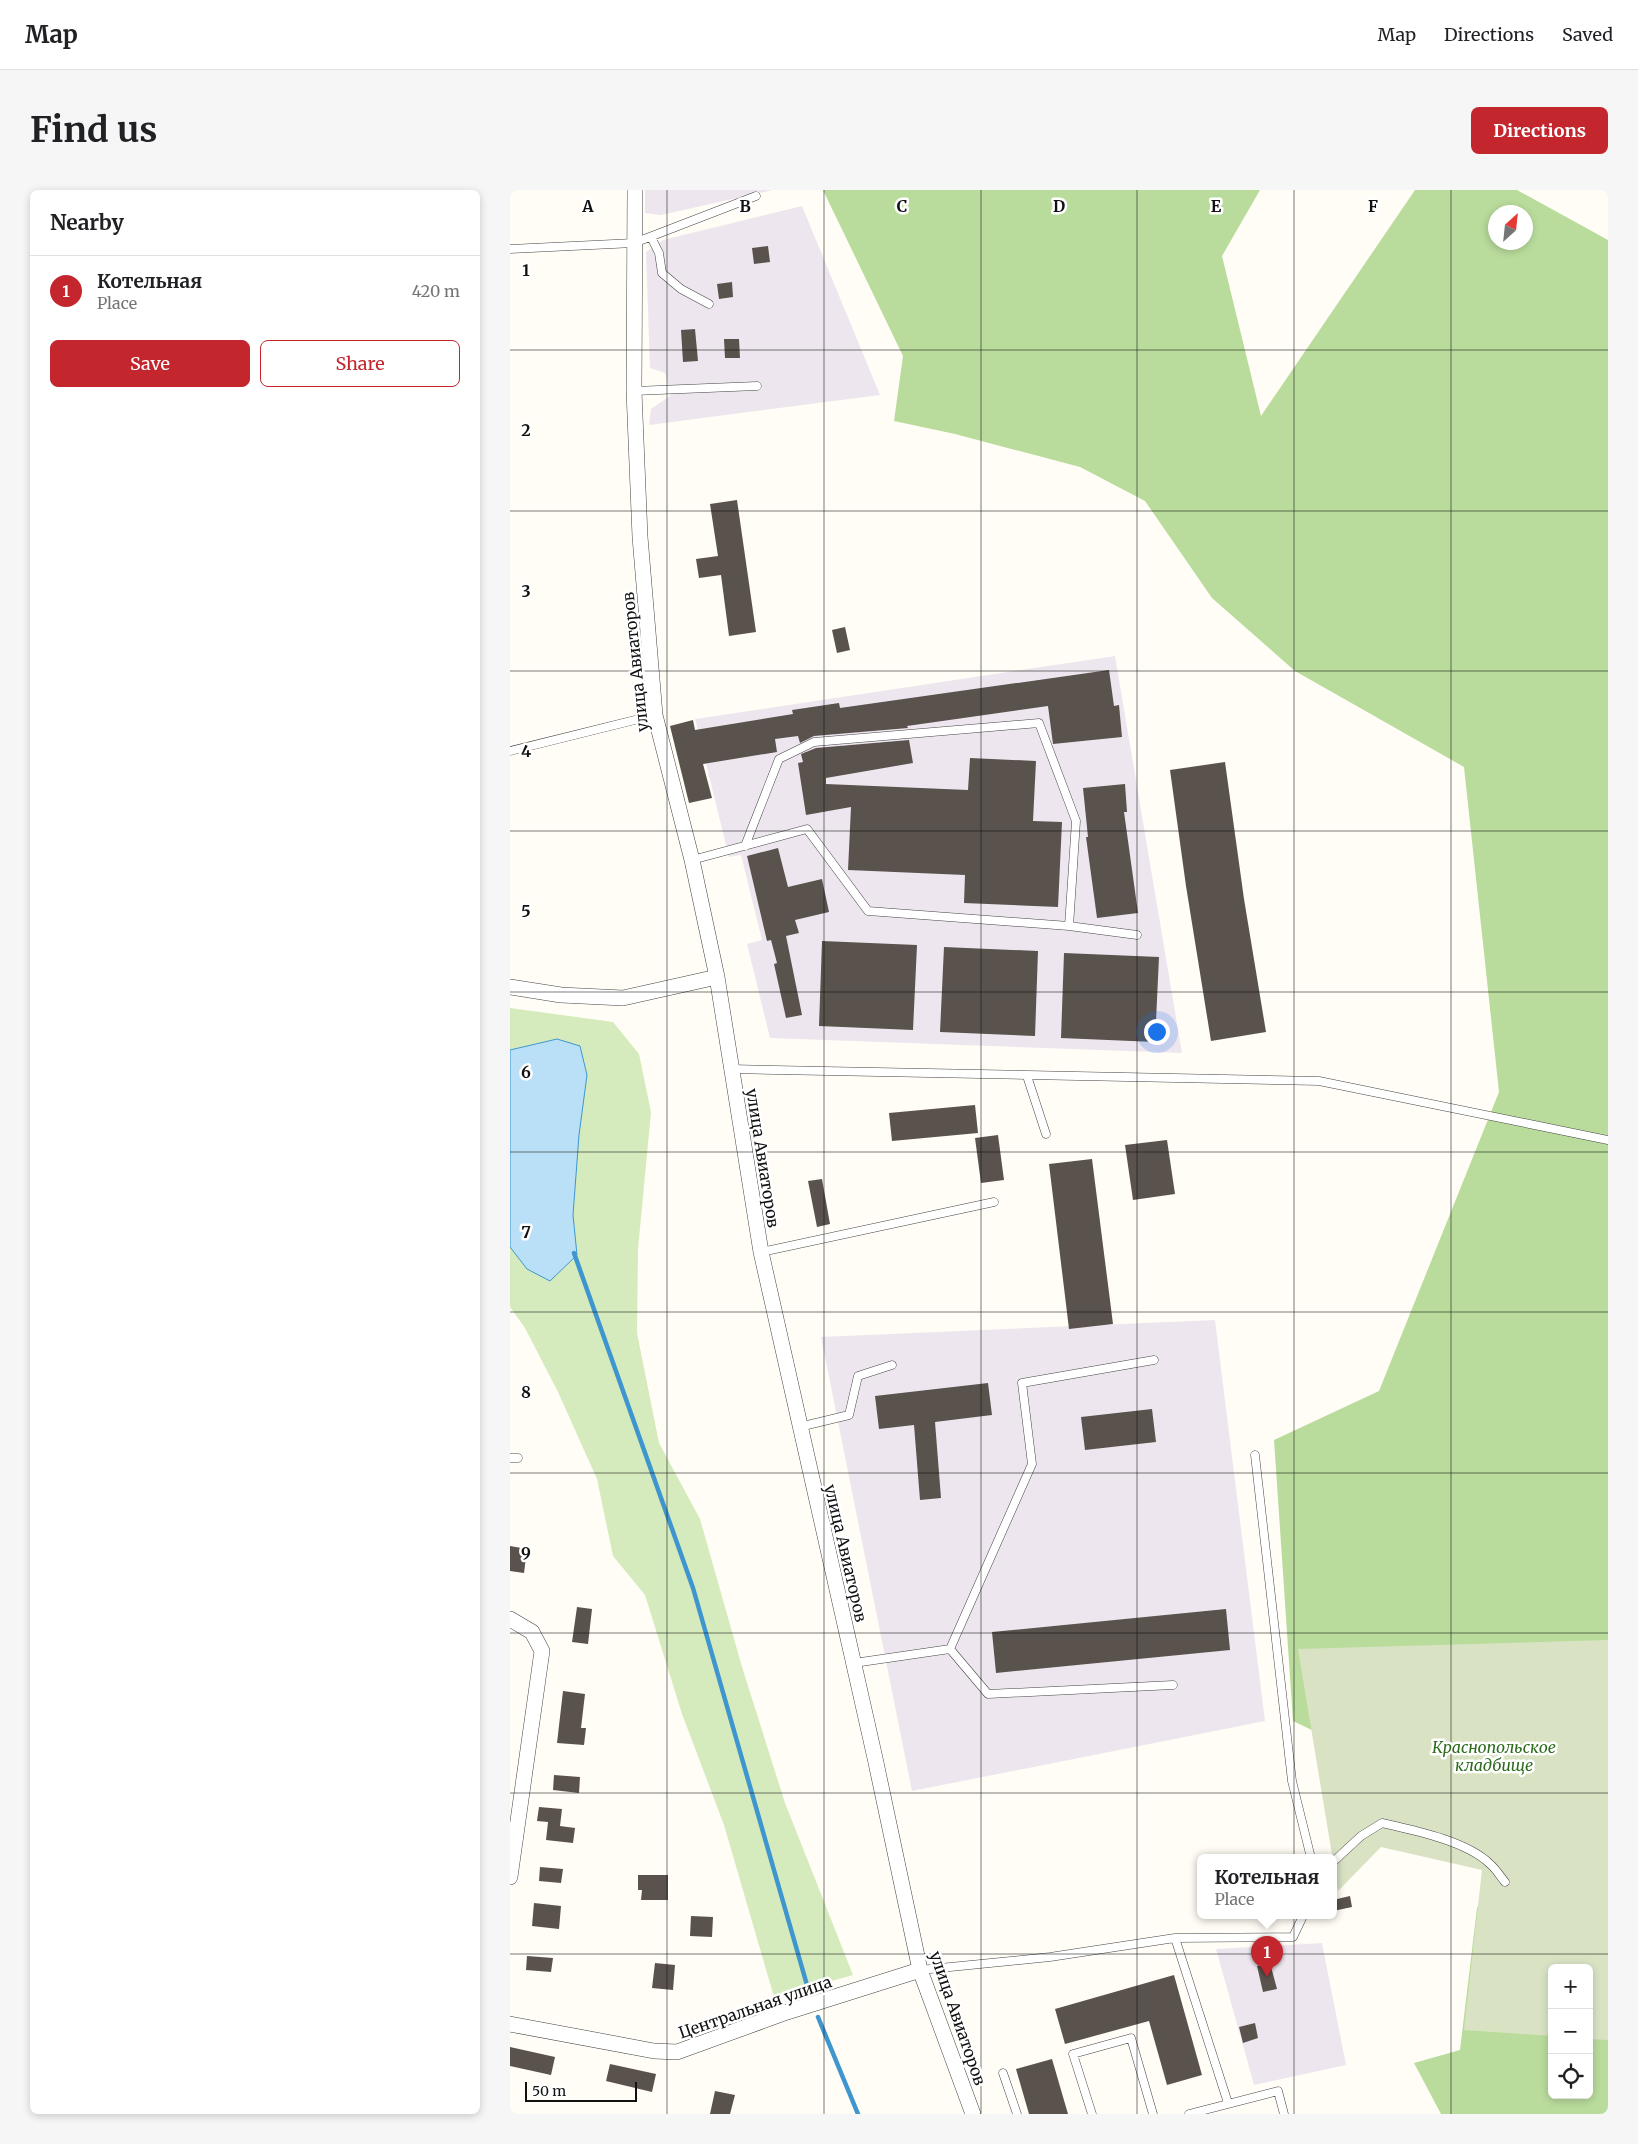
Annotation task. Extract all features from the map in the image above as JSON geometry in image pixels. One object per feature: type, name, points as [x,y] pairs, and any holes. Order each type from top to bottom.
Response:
[{"type":"street","name":"улица Авиаторов","points":[[635,190],[634,391],[640,538],[655,715],[692,860],[717,977],[761,1252],[799,1427],[854,1663],[920,1970],[973,2114]]},
{"type":"street","points":[[510,988],[561,995],[623,998],[717,977]]},
{"type":"street","points":[[510,1619],[532,1632],[542,1651],[510,1877]]},
{"type":"street","name":"Центральная улица","points":[[510,2024],[654,2051],[677,2052],[787,2012],[920,1970]]},
{"type":"lane","points":[[510,249],[634,243],[756,196]]},
{"type":"lane","points":[[651,237],[659,253],[662,273],[681,289],[709,304]]},
{"type":"lane","points":[[634,391],[757,386]]},
{"type":"lane","points":[[510,751],[655,715]]},
{"type":"lane","points":[[745,846],[779,759],[814,742],[1040,723],[1076,821],[1069,926]]},
{"type":"lane","points":[[692,860],[807,830],[868,911],[1069,926],[1137,935]]},
{"type":"lane","points":[[731,1069],[1319,1082],[1608,1140]]},
{"type":"lane","points":[[1027,1076],[1046,1134]]},
{"type":"lane","points":[[761,1252],[994,1202]]},
{"type":"lane","points":[[950,1649],[1032,1464],[1022,1383],[1154,1360]]},
{"type":"lane","points":[[799,1427],[849,1415],[858,1376],[892,1365]]},
{"type":"lane","points":[[1255,1455],[1292,1781],[1310,1854]]},
{"type":"lane","points":[[854,1663],[950,1649]]},
{"type":"lane","points":[[950,1649],[988,1694],[1173,1685]]},
{"type":"lane","points":[[1337,1858],[1361,1836],[1382,1823],[1434,1835],[1475,1854],[1490,1864],[1505,1882]]},
{"type":"lane","points":[[920,1970],[1050,1957],[1175,1938],[1293,1937],[1302,1919]]},
{"type":"lane","points":[[1175,1938],[1228,2103]]},
{"type":"lane","points":[[1092,2114],[1073,2054],[1131,2038],[1153,2114]]},
{"type":"lane","points":[[1003,2073],[1017,2114]]},
{"type":"lane","points":[[1189,2114],[1278,2091],[1284,2114]]},
{"type":"shaded area","points":[[645,190],[773,190],[661,215],[645,213]]},
{"type":"shaded area","points":[[802,206],[880,395],[649,425],[651,409],[670,396],[665,373],[650,368],[646,252],[663,240]]},
{"type":"shaded area","points":[[1115,656],[1182,1053],[770,1038],[747,944],[762,940],[741,855],[729,857],[695,719]]},
{"type":"shaded area","points":[[1215,1320],[1265,1721],[912,1791],[821,1337]]},
{"type":"shaded area","points":[[1322,1943],[1346,2065],[1254,2085],[1216,1949]]},
{"type":"green space","points":[[823,190],[1260,190],[1222,256],[1261,416],[1415,190],[1517,190],[1608,240],[1608,2114],[1441,2114],[1414,2063],[1460,2050],[1477,1908],[1504,1855],[1339,1743],[1293,1721],[1274,1440],[1379,1391],[1499,1092],[1464,767],[1295,671],[1212,598],[1145,501],[1080,467],[955,434],[894,421],[903,356]]},
{"type":"green space","points":[[510,1008],[613,1022],[639,1054],[651,1112],[638,1249],[637,1333],[659,1443],[700,1519],[742,1667],[785,1803],[853,1975],[774,1997],[724,1825],[682,1714],[645,1595],[613,1556],[597,1479],[558,1392],[525,1328],[510,1307]]},
{"type":"green space","name":"Краснопольское кладбище","points":[[1608,1640],[1608,2040],[1593,2039],[1593,1964],[1548,1964],[1548,2036],[1464,2030],[1482,1870],[1381,1847],[1338,1891],[1337,1854],[1332,1854],[1298,1649]]},
{"type":"water","points":[[557,1039],[580,1046],[587,1075],[579,1135],[573,1215],[577,1255],[550,1281],[527,1269],[510,1247],[510,1050]]},
{"type":"building","points":[[768,246],[770,262],[754,264],[752,248]]},
{"type":"building","points":[[732,282],[733,297],[719,299],[717,284]]},
{"type":"building","points":[[695,329],[698,361],[683,362],[681,330]]},
{"type":"building","points":[[724,339],[739,339],[740,358],[725,358]]},
{"type":"building","points":[[737,500],[756,632],[729,636],[721,575],[699,578],[696,559],[718,556],[710,504]]},
{"type":"building","points":[[845,627],[850,650],[837,653],[832,630]]},
{"type":"building","points":[[1109,670],[1114,706],[1119,705],[1122,737],[1053,744],[1048,706],[907,726],[908,728],[814,736],[800,743],[798,736],[775,739],[777,752],[703,764],[712,798],[689,803],[670,726],[693,720],[695,730],[793,714],[792,710],[839,703],[840,708]]},
{"type":"building","points":[[909,740],[913,763],[826,778],[826,784],[968,790],[970,758],[1036,761],[1033,821],[1062,822],[1058,907],[964,903],[965,875],[848,870],[851,807],[806,815],[798,763],[803,762],[801,754],[816,748]]},
{"type":"building","points":[[1225,762],[1244,899],[1266,1032],[1211,1041],[1186,886],[1170,770]]},
{"type":"building","points":[[1125,784],[1127,812],[1124,812],[1138,913],[1097,918],[1086,837],[1088,837],[1083,788]]},
{"type":"building","points":[[778,848],[788,887],[822,879],[829,912],[795,920],[799,933],[786,936],[802,1015],[786,1018],[774,964],[777,963],[771,940],[767,941],[747,856]]},
{"type":"building","points":[[822,941],[917,945],[913,1030],[819,1026]]},
{"type":"building","points":[[944,947],[1038,951],[1035,1036],[940,1032]]},
{"type":"building","points":[[1064,953],[1159,957],[1155,1042],[1061,1038]]},
{"type":"building","points":[[975,1105],[978,1133],[892,1141],[889,1113]]},
{"type":"building","points":[[998,1135],[1004,1180],[981,1183],[975,1138]]},
{"type":"building","points":[[1167,1140],[1175,1194],[1133,1200],[1125,1145]]},
{"type":"building","points":[[1092,1159],[1113,1324],[1069,1329],[1049,1164]]},
{"type":"building","points":[[822,1179],[830,1224],[817,1227],[808,1181]]},
{"type":"building","points":[[988,1383],[992,1415],[935,1422],[941,1498],[920,1500],[914,1425],[879,1429],[875,1396]]},
{"type":"building","points":[[1152,1409],[1156,1442],[1085,1450],[1081,1417]]},
{"type":"building","points":[[510,1546],[527,1549],[524,1573],[510,1571]]},
{"type":"building","points":[[577,1607],[592,1609],[588,1644],[572,1642]]},
{"type":"building","points":[[1226,1609],[1230,1650],[996,1673],[992,1632]]},
{"type":"building","points":[[563,1691],[585,1694],[581,1728],[586,1728],[584,1745],[557,1743]]},
{"type":"building","points":[[554,1775],[580,1777],[579,1793],[553,1790]]},
{"type":"building","points":[[539,1807],[562,1809],[560,1826],[575,1828],[573,1843],[546,1840],[548,1822],[537,1821]]},
{"type":"building","points":[[540,1867],[563,1869],[561,1883],[539,1881]]},
{"type":"building","points":[[638,1875],[668,1875],[668,1900],[641,1900],[642,1890],[638,1890]]},
{"type":"building","points":[[1350,1896],[1352,1907],[1337,1910],[1337,1899]]},
{"type":"building","points":[[534,1903],[561,1906],[559,1929],[532,1926]]},
{"type":"building","points":[[691,1916],[713,1917],[712,1937],[690,1936]]},
{"type":"building","points":[[527,1956],[553,1958],[551,1972],[526,1970]]},
{"type":"building","points":[[655,1963],[675,1965],[673,1990],[652,1988]]},
{"type":"building","points":[[1270,1963],[1277,1989],[1263,1992],[1257,1966]]},
{"type":"building","points":[[1174,1975],[1202,2075],[1167,2085],[1149,2021],[1065,2044],[1055,2009]]},
{"type":"building","points":[[1255,2023],[1258,2038],[1243,2043],[1239,2027]]},
{"type":"building","points":[[510,2047],[555,2057],[551,2075],[510,2066]]},
{"type":"building","points":[[1052,2059],[1068,2114],[1029,2114],[1016,2069]]},
{"type":"building","points":[[610,2064],[656,2074],[652,2092],[606,2081]]},
{"type":"building","points":[[715,2091],[735,2095],[730,2114],[710,2114]]},
{"type":"waterway","points":[[574,1253],[693,1588],[809,1992]]},
{"type":"waterway","points":[[818,2017],[858,2114]]},
{"type":"place","name":"Котельная","points":[[1267,1977]]}]
